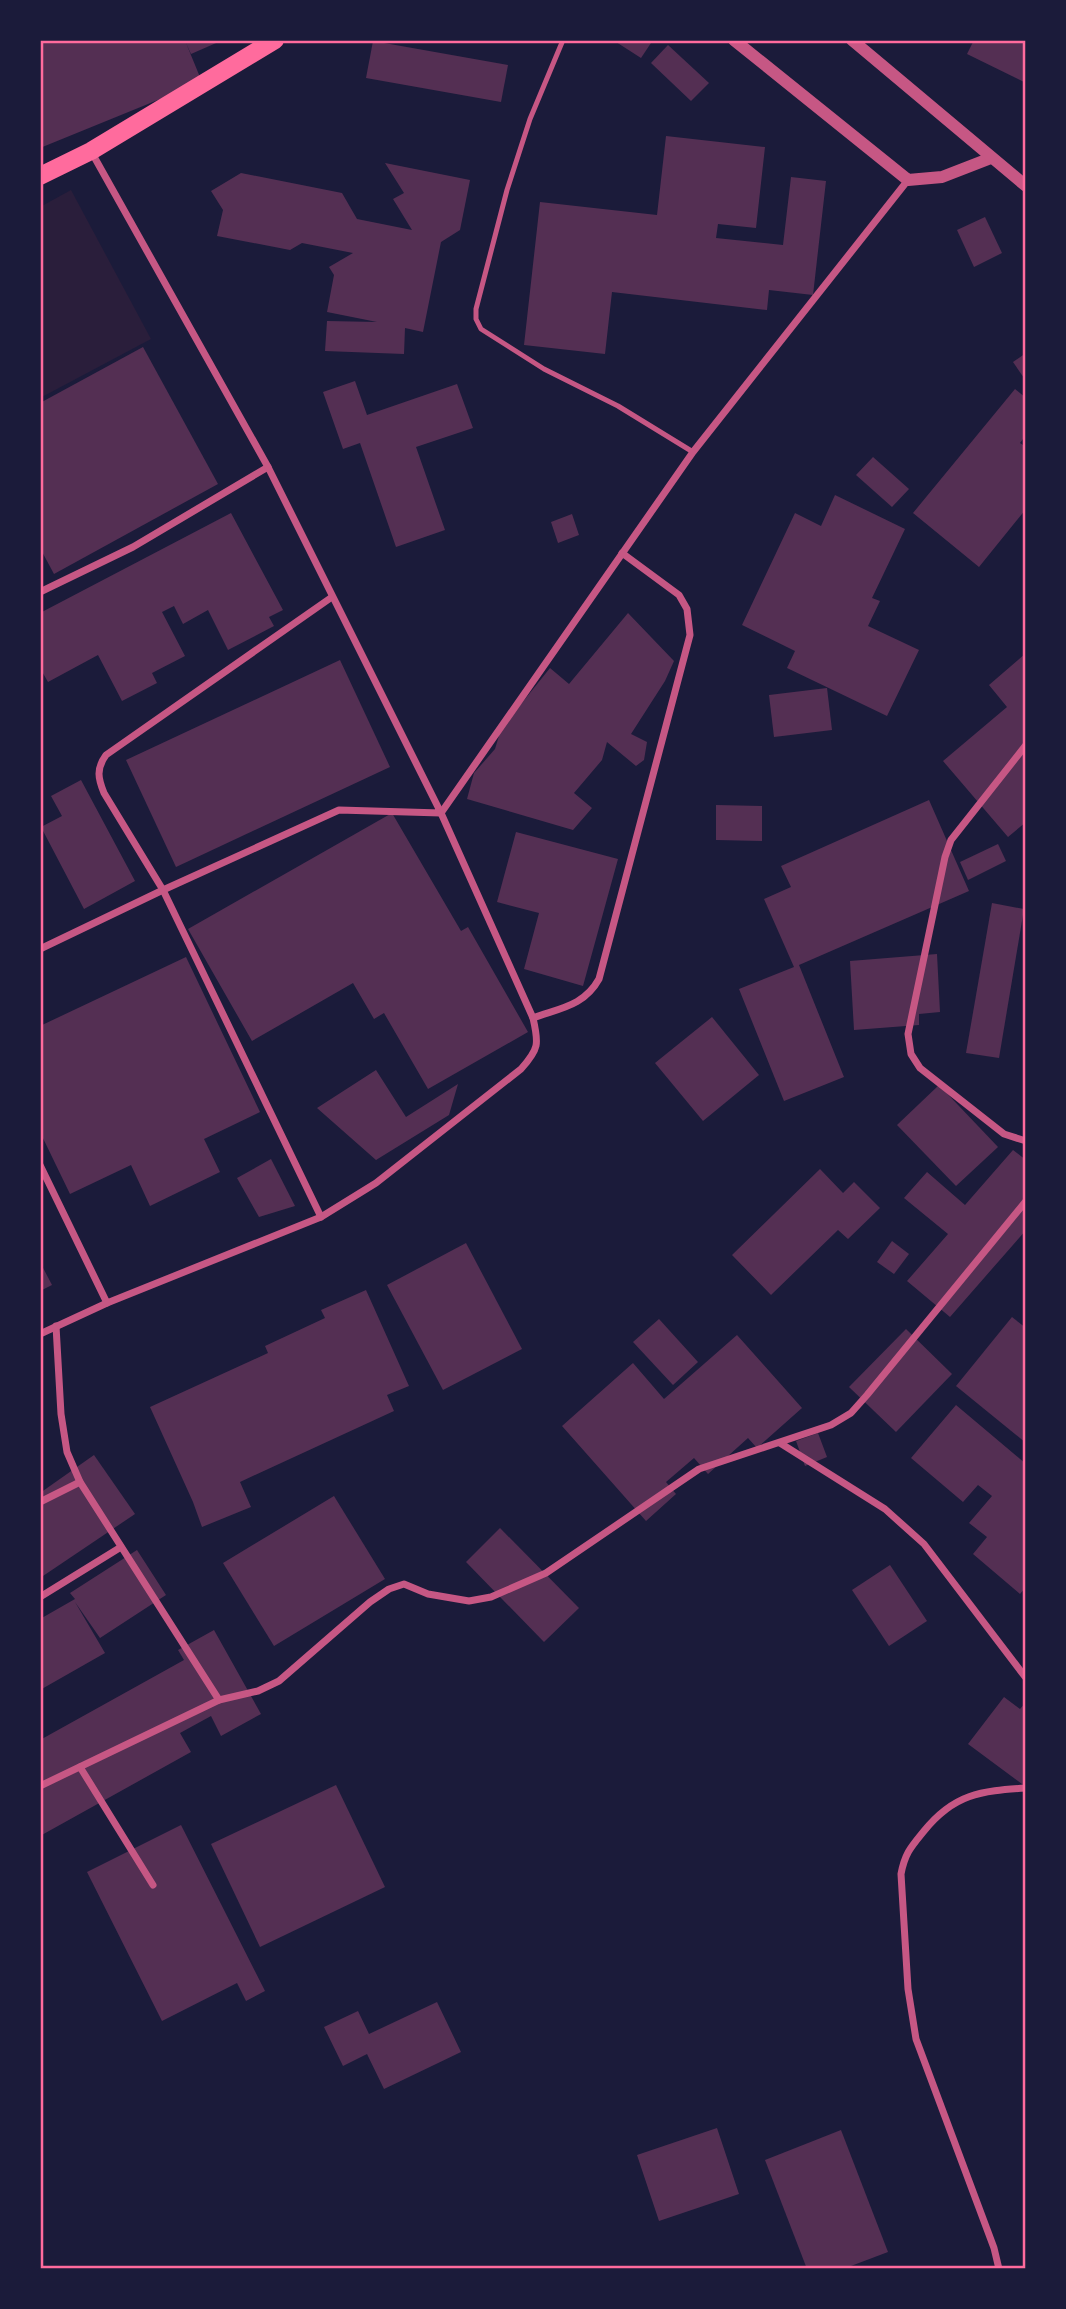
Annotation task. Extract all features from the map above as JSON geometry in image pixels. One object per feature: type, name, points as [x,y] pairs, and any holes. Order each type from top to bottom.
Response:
[{"type":"main road","points":[[40,176],[91,151],[275,40]]},
{"type":"street","points":[[734,40],[908,180],[942,177],[991,158]]},
{"type":"street","points":[[852,40],[1026,186]]},
{"type":"street","points":[[40,1334],[107,1303],[321,1217],[376,1183],[521,1069],[535,1054],[538,1039],[533,1018],[441,813],[268,467],[91,151]]},
{"type":"street","points":[[441,813],[693,452],[908,180]]},
{"type":"street","points":[[40,592],[133,547],[268,467]]},
{"type":"street","points":[[533,1018],[580,1001],[591,993],[599,979],[690,635],[687,610],[679,596],[622,553]]},
{"type":"street","points":[[321,1217],[163,890],[104,793],[98,778],[99,765],[106,755],[332,597]]},
{"type":"street","points":[[1026,745],[951,840],[945,857],[908,1034],[911,1054],[920,1068],[1004,1134],[1026,1140]]},
{"type":"street","points":[[40,949],[339,810],[441,813]]},
{"type":"street","points":[[40,1165],[107,1303]]},
{"type":"street","points":[[40,1786],[219,1700],[258,1690],[279,1681],[388,1589],[404,1584],[428,1594],[469,1601],[503,1592],[546,1573],[699,1469],[831,1425],[851,1413],[1026,1201]]},
{"type":"street","points":[[55,1326],[61,1413],[67,1452],[80,1482],[219,1700]]},
{"type":"street","points":[[780,1443],[885,1508],[924,1544],[1026,1678]]},
{"type":"street","points":[[40,1502],[80,1482]]},
{"type":"street","points":[[40,1597],[121,1547]]},
{"type":"street","points":[[80,1768],[153,1885]]},
{"type":"street","points":[[999,2269],[994,2248],[916,2039],[908,1989],[901,1874],[904,1855],[938,1814],[964,1798],[988,1790],[1026,1788]]},
{"type":"lane","points":[[563,40],[530,119],[511,178],[476,309],[476,319],[481,329],[544,369],[618,406],[693,452]]},
{"type":"shaded area","points":[[71,190],[151,339],[40,398],[40,207]]},
{"type":"building","points":[[40,40],[223,40],[191,54],[186,43],[202,82],[40,148]]},
{"type":"building","points":[[613,40],[653,40],[641,58]]},
{"type":"building","points":[[974,40],[1026,40],[1024,82],[967,54]]},
{"type":"building","points":[[373,41],[508,65],[501,102],[366,78]]},
{"type":"building","points":[[668,45],[709,83],[691,101],[651,63]]},
{"type":"building","points":[[666,136],[765,147],[756,228],[718,224],[716,238],[783,245],[791,177],[826,181],[813,295],[769,290],[767,310],[612,292],[605,354],[524,345],[540,202],[657,215]]},
{"type":"building","points":[[385,163],[470,180],[460,230],[441,242],[423,332],[405,328],[404,354],[325,351],[327,321],[377,322],[327,312],[334,275],[329,267],[353,253],[302,243],[290,250],[217,236],[223,210],[211,191],[241,173],[342,193],[357,219],[412,230],[393,199],[404,193]]},
{"type":"building","points":[[985,217],[1002,253],[974,267],[957,230]]},
{"type":"building","points":[[143,347],[218,484],[54,574],[40,548],[40,403]]},
{"type":"building","points":[[1026,353],[1026,381],[1013,362]]},
{"type":"building","points":[[355,381],[367,415],[457,384],[473,428],[416,447],[445,530],[396,547],[360,443],[343,449],[323,392]]},
{"type":"building","points":[[1015,389],[1026,398],[1026,435],[1020,443],[1026,447],[1026,509],[979,567],[913,513]]},
{"type":"building","points":[[873,457],[909,489],[892,507],[856,475]]},
{"type":"building","points":[[835,495],[905,529],[872,598],[880,601],[868,626],[919,650],[887,716],[787,668],[795,651],[742,625],[795,513],[821,526]]},
{"type":"building","points":[[231,513],[283,610],[269,617],[274,626],[228,650],[208,610],[183,624],[174,606],[162,612],[185,656],[152,673],[157,683],[122,701],[98,655],[48,682],[40,668],[40,613]]},
{"type":"building","points":[[572,514],[579,535],[558,543],[551,522]]},
{"type":"building","points":[[628,613],[674,661],[665,681],[631,734],[647,742],[644,760],[636,766],[607,742],[602,760],[574,793],[592,808],[573,830],[467,799],[474,773],[495,749],[501,729],[550,668],[569,684]]},
{"type":"building","points":[[1026,653],[1026,822],[1008,837],[943,761],[1007,707],[989,685]]},
{"type":"building","points":[[340,660],[390,767],[176,867],[126,760]]},
{"type":"building","points":[[827,688],[832,730],[774,737],[769,695]]},
{"type":"building","points":[[81,780],[135,881],[84,909],[41,827],[62,816],[51,796]]},
{"type":"building","points":[[929,800],[969,891],[799,965],[844,1077],[784,1101],[739,989],[794,967],[764,899],[791,887],[781,866]]},
{"type":"building","points":[[716,805],[762,806],[762,841],[716,840]]},
{"type":"building","points":[[392,813],[461,931],[468,927],[528,1032],[428,1089],[384,1013],[374,1019],[353,983],[252,1041],[188,929]]},
{"type":"building","points":[[516,832],[618,859],[583,986],[524,969],[539,913],[497,902]]},
{"type":"building","points":[[998,844],[1006,861],[968,880],[960,862]]},
{"type":"building","points":[[992,903],[1024,909],[999,1058],[966,1053]]},
{"type":"building","points":[[937,954],[940,1012],[919,1014],[919,1025],[854,1030],[850,961]]},
{"type":"building","points":[[186,957],[260,1112],[204,1139],[220,1172],[150,1206],[131,1165],[70,1194],[40,1132],[40,1026]]},
{"type":"building","points":[[712,1017],[759,1075],[703,1121],[655,1063]]},
{"type":"building","points":[[376,1070],[406,1117],[458,1084],[449,1115],[376,1160],[317,1108]]},
{"type":"building","points":[[939,1085],[998,1147],[956,1186],[897,1125]]},
{"type":"building","points":[[1013,1150],[1026,1160],[1026,1230],[950,1317],[907,1281],[948,1234],[904,1198],[927,1172],[965,1205]]},
{"type":"building","points":[[271,1159],[295,1206],[259,1217],[237,1178]]},
{"type":"building","points":[[820,1169],[843,1193],[854,1182],[880,1208],[848,1239],[838,1230],[771,1295],[732,1255]]},
{"type":"building","points":[[892,1241],[909,1254],[894,1274],[877,1262]]},
{"type":"building","points":[[466,1243],[522,1349],[443,1390],[387,1285]]},
{"type":"building","points":[[40,1262],[52,1285],[40,1291]]},
{"type":"building","points":[[366,1290],[409,1386],[387,1395],[394,1411],[240,1482],[251,1507],[202,1527],[150,1407],[268,1353],[265,1346],[325,1318],[321,1310]]},
{"type":"building","points":[[1012,1317],[1026,1328],[1026,1443],[956,1386]]},
{"type":"building","points":[[659,1319],[698,1362],[673,1385],[633,1342]]},
{"type":"building","points":[[906,1329],[952,1374],[896,1432],[849,1387]]},
{"type":"building","points":[[737,1335],[802,1408],[757,1448],[748,1438],[708,1474],[694,1458],[666,1482],[676,1494],[646,1521],[562,1426],[633,1363],[664,1399]]},
{"type":"building","points":[[956,1405],[1026,1464],[1026,1587],[1020,1594],[973,1554],[987,1537],[969,1523],[992,1496],[978,1485],[963,1502],[911,1458]]},
{"type":"building","points":[[818,1433],[827,1457],[805,1466],[796,1441]]},
{"type":"building","points":[[94,1455],[135,1514],[40,1578],[40,1493]]},
{"type":"building","points":[[334,1496],[385,1579],[274,1646],[223,1563]]},
{"type":"building","points":[[500,1528],[579,1608],[544,1642],[466,1562]]},
{"type":"building","points":[[137,1550],[166,1595],[100,1638],[75,1602],[105,1653],[40,1690],[40,1619],[75,1599],[70,1593]]},
{"type":"building","points":[[890,1565],[927,1621],[889,1646],[852,1590]]},
{"type":"building","points":[[214,1630],[261,1714],[221,1736],[211,1716],[180,1733],[191,1752],[40,1836],[40,1740],[184,1660],[178,1650]]},
{"type":"building","points":[[1004,1697],[1020,1709],[1026,1702],[1026,1787],[968,1744]]},
{"type":"building","points":[[336,1785],[385,1887],[260,1947],[211,1844]]},
{"type":"building","points":[[181,1825],[265,1991],[246,2001],[237,1983],[162,2021],[87,1872]]},
{"type":"building","points":[[437,2002],[461,2052],[384,2089],[367,2054],[343,2066],[324,2027],[358,2011],[369,2034]]},
{"type":"building","points":[[717,2128],[739,2194],[659,2221],[637,2155]]},
{"type":"building","points":[[841,2130],[888,2252],[843,2269],[807,2269],[765,2160]]}]
